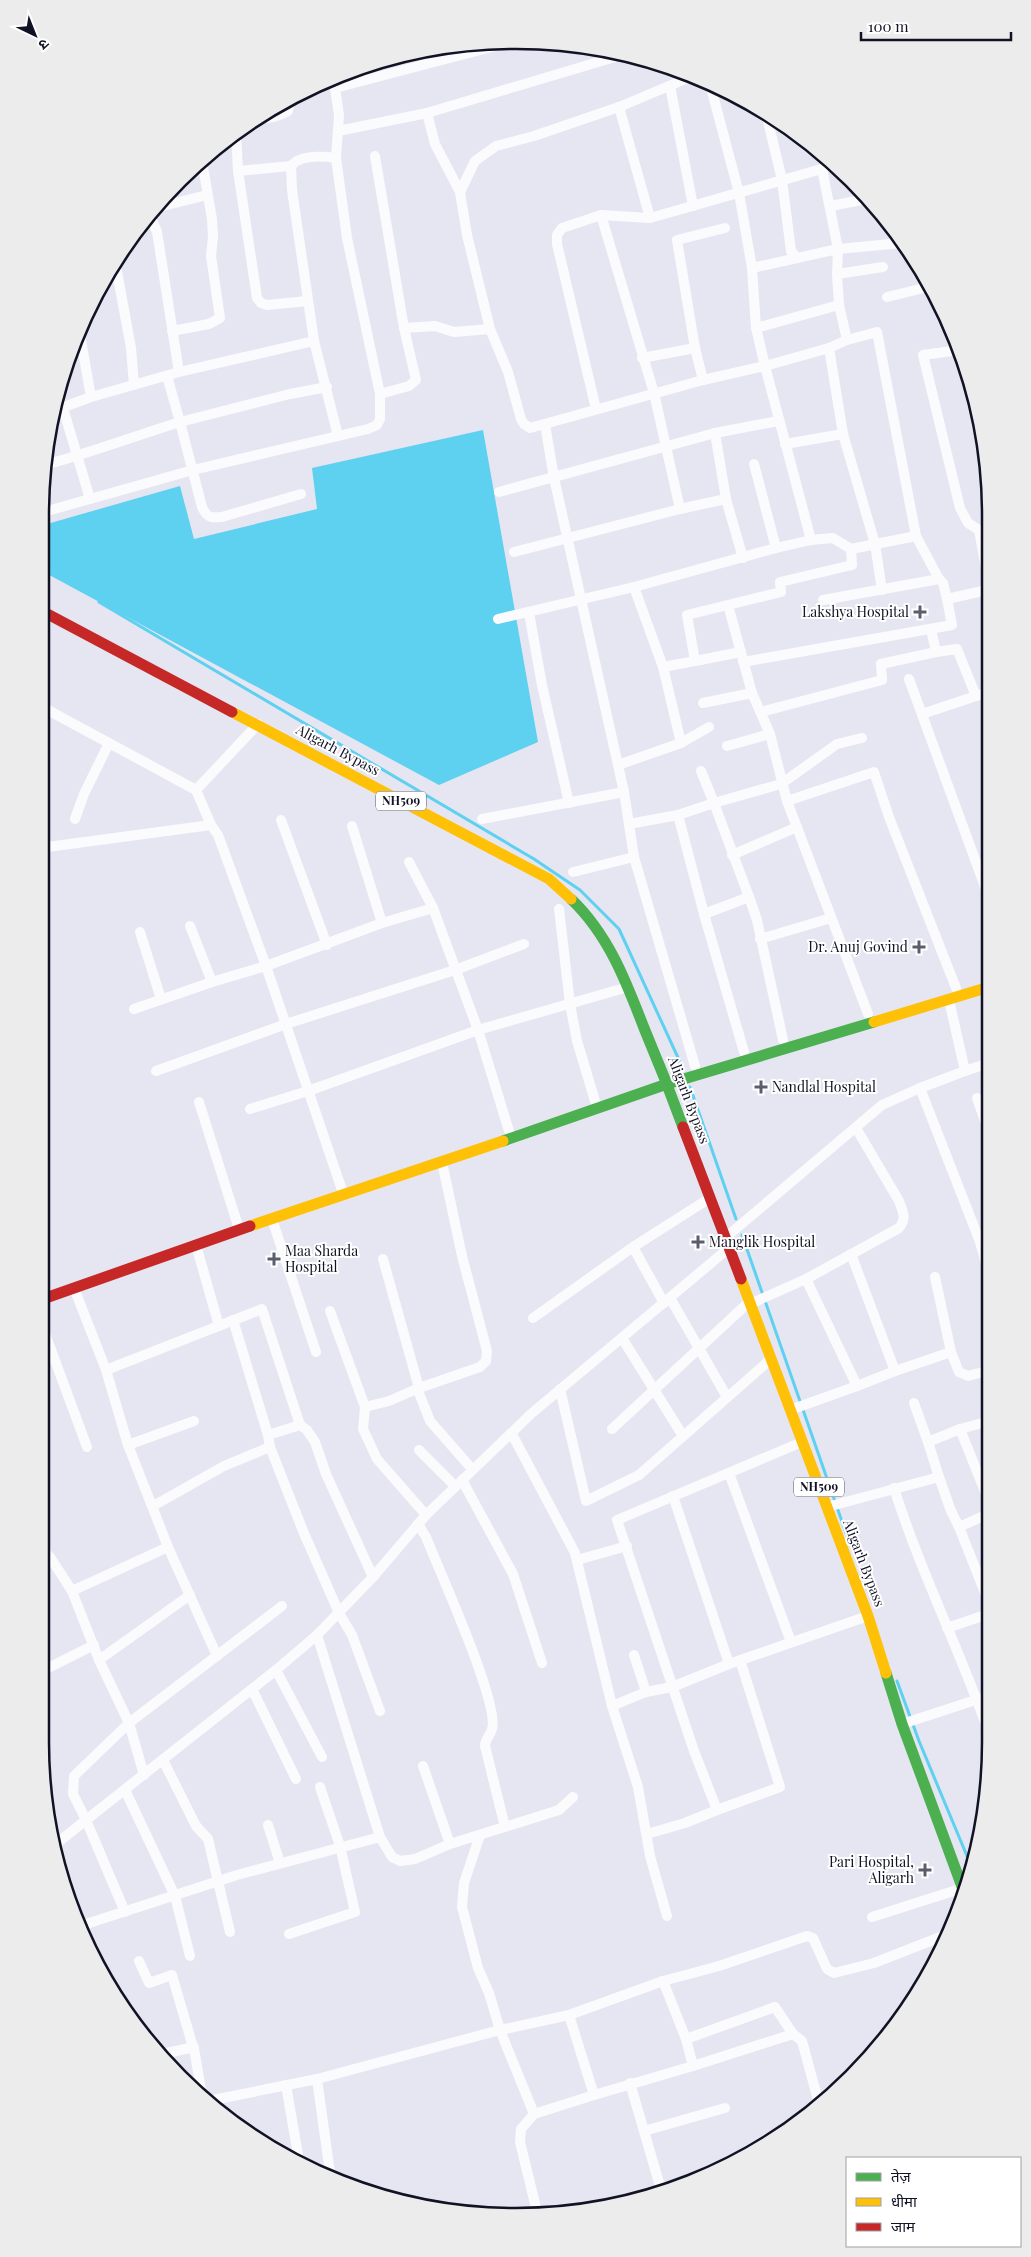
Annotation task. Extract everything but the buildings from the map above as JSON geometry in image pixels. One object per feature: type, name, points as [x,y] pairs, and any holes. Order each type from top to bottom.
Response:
[{"type":"main road","name":"Aligarh Bypass","points":[[49,615],[550,879],[580,907],[597,929],[612,953],[628,987],[752,1303],[771,1359],[793,1410],[802,1442],[833,1505],[868,1616],[910,1722],[960,1881]]},
{"type":"main road","points":[[376,1182],[397,1170],[595,1101],[888,1012],[982,979]]},
{"type":"main road","points":[[49,1297],[343,1193],[442,1162],[666,1080],[695,1066],[868,1014],[949,1000],[982,989]]},
{"type":"street","points":[[49,510],[193,470],[368,429],[377,425],[380,419],[380,394],[347,238],[336,158],[339,115],[335,88],[479,51]]},
{"type":"street","points":[[451,54],[452,58]]},
{"type":"street","points":[[338,131],[427,113],[610,59]]},
{"type":"street","points":[[460,192],[475,161],[496,146],[534,136],[619,107],[683,80]]},
{"type":"street","points":[[670,86],[693,206]]},
{"type":"street","points":[[712,92],[739,193],[752,268],[756,328],[778,421],[811,540]]},
{"type":"street","points":[[270,118],[283,114],[288,111],[289,107]]},
{"type":"street","points":[[619,107],[650,218]]},
{"type":"street","points":[[427,113],[435,144],[460,192],[467,235],[490,329],[508,372],[521,419],[530,428],[654,393],[765,366],[878,332],[916,536],[939,580],[943,583],[952,625],[742,657],[695,661],[663,668]]},
{"type":"street","points":[[769,124],[782,180],[790,251],[797,258]]},
{"type":"street","points":[[236,141],[238,171],[257,298],[261,303],[268,305],[307,301]]},
{"type":"street","points":[[238,171],[291,166],[294,162],[323,156],[336,158]]},
{"type":"street","points":[[375,156],[404,328],[416,380],[409,386],[380,394]]},
{"type":"street","points":[[291,166],[292,190],[307,301],[314,341],[338,436]]},
{"type":"street","points":[[596,409],[556,244],[562,228],[601,215],[650,218],[826,167]]},
{"type":"street","points":[[172,331],[209,324],[220,318],[210,256],[213,230],[203,169]]},
{"type":"street","points":[[827,169],[838,250],[839,305],[847,340]]},
{"type":"street","points":[[168,205],[207,195]]},
{"type":"street","points":[[831,206],[860,201]]},
{"type":"street","points":[[601,215],[642,358],[654,393],[680,509]]},
{"type":"street","points":[[153,222],[157,232],[179,372]]},
{"type":"street","points":[[704,380],[695,348],[677,240],[725,228]]},
{"type":"street","points":[[752,268],[838,250],[895,244]]},
{"type":"street","points":[[837,274],[883,267]]},
{"type":"street","points":[[117,272],[131,348],[134,385]]},
{"type":"street","points":[[887,297],[923,288]]},
{"type":"street","points":[[756,328],[839,305]]},
{"type":"street","points":[[404,328],[435,326],[454,332],[490,329]]},
{"type":"street","points":[[90,499],[64,408],[91,397],[179,372],[314,341]]},
{"type":"street","points":[[82,344],[91,397]]},
{"type":"street","points":[[642,358],[695,348]]},
{"type":"street","points":[[829,348],[843,434],[876,544],[882,590]]},
{"type":"street","points":[[952,351],[923,355],[960,508],[968,523],[979,530],[982,546]]},
{"type":"street","points":[[167,376],[202,507],[206,515],[212,518],[301,494]]},
{"type":"street","points":[[52,463],[77,457],[119,441],[180,422],[290,394],[327,387]]},
{"type":"street","points":[[499,492],[715,433],[778,421]]},
{"type":"street","points":[[545,424],[554,478],[624,792],[634,857],[695,1066]]},
{"type":"street","points":[[715,433],[726,499],[744,558]]},
{"type":"street","points":[[785,444],[843,434]]},
{"type":"street","points":[[754,464],[776,548]]},
{"type":"street","points":[[514,552],[726,499]]},
{"type":"street","points":[[498,620],[634,587],[811,540],[833,538],[851,548],[916,536]]},
{"type":"street","points":[[695,661],[687,615],[782,592],[780,582],[852,565],[851,548]]},
{"type":"street","points":[[823,600],[939,580]]},
{"type":"street","points":[[634,587],[663,668],[681,743]]},
{"type":"street","points":[[947,599],[982,591]]},
{"type":"street","points":[[728,605],[752,693],[770,734],[781,784],[868,1014]]},
{"type":"street","points":[[529,613],[542,685],[569,803]]},
{"type":"street","points":[[931,628],[936,652]]},
{"type":"street","points":[[761,712],[882,680],[881,664],[958,649],[976,696]]},
{"type":"street","points":[[910,678],[982,879]]},
{"type":"street","points":[[703,703],[752,693]]},
{"type":"street","points":[[922,714],[982,694]]},
{"type":"street","points":[[49,711],[196,790],[211,825],[218,835],[266,966],[343,1193]]},
{"type":"street","points":[[196,790],[258,724]]},
{"type":"street","points":[[618,765],[681,743],[709,727]]},
{"type":"street","points":[[727,746],[770,734]]},
{"type":"street","points":[[629,824],[678,815],[781,784],[837,744],[862,738]]},
{"type":"street","points":[[75,819],[84,794],[109,743]]},
{"type":"street","points":[[701,771],[757,920],[783,1040]]},
{"type":"street","points":[[787,801],[874,772],[956,988]]},
{"type":"street","points":[[482,819],[624,792]]},
{"type":"street","points":[[678,815],[704,914],[744,1052]]},
{"type":"street","points":[[281,820],[328,944]]},
{"type":"street","points":[[49,847],[211,825]]},
{"type":"street","points":[[352,826],[382,923]]},
{"type":"street","points":[[732,854],[797,827]]},
{"type":"street","points":[[573,872],[634,857]]},
{"type":"street","points":[[409,862],[433,908],[478,1030],[509,1131]]},
{"type":"street","points":[[704,914],[749,897]]},
{"type":"street","points":[[134,1009],[212,982],[266,966],[382,923],[433,908]]},
{"type":"street","points":[[559,909],[570,1004],[577,1041],[595,1101]]},
{"type":"street","points":[[760,939],[831,918]]},
{"type":"street","points":[[190,926],[212,982]]},
{"type":"street","points":[[140,932],[161,999]]},
{"type":"street","points":[[156,1071],[286,1024],[455,970],[524,944]]},
{"type":"street","points":[[250,1109],[308,1091],[478,1030],[628,987]]},
{"type":"street","points":[[949,1000],[965,1071]]},
{"type":"street","points":[[60,1841],[276,1670],[317,1635],[373,1577],[426,1515],[472,1469],[512,1434],[532,1413],[667,1300],[727,1243],[882,1105],[920,1088],[982,1065]]},
{"type":"street","points":[[920,1088],[982,1234]]},
{"type":"street","points":[[977,1098],[982,1112]]},
{"type":"street","points":[[199,1102],[239,1230]]},
{"type":"street","points":[[612,1429],[699,1348],[752,1303],[806,1279],[898,1228],[904,1222],[904,1214],[899,1201],[856,1128]]},
{"type":"street","points":[[365,1407],[389,1401],[418,1388],[480,1366],[486,1361],[486,1351],[462,1256],[442,1162]]},
{"type":"street","points":[[533,1318],[633,1247],[710,1198]]},
{"type":"street","points":[[272,1219],[316,1352]]},
{"type":"street","points":[[196,1246],[219,1326]]},
{"type":"street","points":[[633,1247],[699,1348],[727,1397]]},
{"type":"street","points":[[851,1254],[895,1371]]},
{"type":"street","points":[[383,1259],[418,1388],[430,1421],[472,1469]]},
{"type":"street","points":[[936,1277],[951,1352],[959,1372],[968,1376],[982,1372]]},
{"type":"street","points":[[806,1279],[857,1386]]},
{"type":"street","points":[[74,1288],[106,1370],[128,1445],[168,1547],[217,1656]]},
{"type":"street","points":[[106,1370],[262,1309],[300,1425],[307,1430],[315,1442],[326,1474],[373,1577]]},
{"type":"street","points":[[330,1311],[365,1407],[364,1429],[377,1459],[426,1515]]},
{"type":"street","points":[[233,1320],[270,1447],[303,1531],[339,1612],[352,1635],[380,1711]]},
{"type":"street","points":[[622,1338],[683,1436]]},
{"type":"street","points":[[49,1344],[87,1447]]},
{"type":"street","points":[[793,1410],[951,1352]]},
{"type":"street","points":[[560,1389],[586,1501],[639,1475],[771,1359]]},
{"type":"street","points":[[914,1403],[951,1511],[982,1585]]},
{"type":"street","points":[[128,1445],[194,1421]]},
{"type":"street","points":[[928,1442],[960,1429],[982,1423]]},
{"type":"street","points":[[268,1435],[300,1425]]},
{"type":"street","points":[[960,1429],[982,1484]]},
{"type":"street","points":[[512,1434],[577,1560],[612,1706],[638,1787],[650,1856],[667,1916]]},
{"type":"street","points":[[717,1810],[672,1687],[617,1520],[802,1442]]},
{"type":"street","points":[[153,1506],[224,1466],[270,1447]]},
{"type":"street","points":[[419,1450],[458,1483],[513,1574],[542,1663]]},
{"type":"street","points":[[729,1473],[791,1642]]},
{"type":"street","points":[[833,1505],[939,1477]]},
{"type":"street","points":[[894,1488],[910,1535],[982,1713]]},
{"type":"street","points":[[674,1496],[729,1664]]},
{"type":"street","points":[[959,1527],[982,1517]]},
{"type":"street","points":[[418,1524],[426,1537],[475,1657],[491,1710],[492,1729],[485,1740],[485,1746],[505,1827]]},
{"type":"street","points":[[577,1560],[627,1546]]},
{"type":"street","points":[[72,1591],[168,1547]]},
{"type":"street","points":[[49,1556],[72,1591],[99,1660],[129,1723],[144,1775]]},
{"type":"street","points":[[99,1660],[190,1595]]},
{"type":"street","points":[[125,1912],[73,1794],[74,1776],[129,1723],[282,1606]]},
{"type":"street","points":[[612,1706],[646,1692],[672,1687],[740,1660],[868,1616]]},
{"type":"street","points":[[947,1628],[982,1616]]},
{"type":"street","points":[[317,1635],[380,1837],[392,1857],[400,1861],[415,1859],[450,1844],[559,1810],[573,1797]]},
{"type":"street","points":[[49,1668],[94,1645]]},
{"type":"street","points":[[634,1655],[646,1692]]},
{"type":"street","points":[[647,1834],[685,1823],[780,1787],[740,1660]]},
{"type":"street","points":[[276,1670],[322,1757]]},
{"type":"street","points":[[252,1689],[296,1779]]},
{"type":"street","points":[[910,1722],[982,1697]]},
{"type":"street","points":[[163,1760],[196,1826],[208,1839],[230,1932]]},
{"type":"street","points":[[423,1766],[450,1844]]},
{"type":"street","points":[[289,1934],[355,1912],[340,1846],[320,1787]]},
{"type":"street","points":[[125,1790],[175,1896],[190,1956]]},
{"type":"street","points":[[268,1825],[280,1863]]},
{"type":"street","points":[[480,1835],[464,1883],[462,1906],[478,1968],[489,1993],[500,2030],[534,2114]]},
{"type":"street","points":[[86,1924],[218,1881],[340,1846],[380,1837]]},
{"type":"street","points":[[872,1917],[957,1892]]},
{"type":"street","points":[[216,2099],[317,2079],[500,2030],[569,2015],[663,1981],[719,1966],[806,1936],[813,1938],[827,1970],[834,1973],[874,1963],[939,1938]]},
{"type":"street","points":[[139,1962],[149,1983],[172,1975],[194,2047],[200,2085]]},
{"type":"street","points":[[663,1981],[686,2039],[694,2066]]},
{"type":"street","points":[[686,2039],[775,2006],[792,2034],[802,2041],[817,2097]]},
{"type":"street","points":[[569,2015],[594,2095]]},
{"type":"street","points":[[536,2207],[520,2142],[522,2129],[534,2114],[630,2082],[694,2066],[792,2034]]},
{"type":"street","points":[[168,2053],[194,2047]]},
{"type":"street","points":[[317,2079],[330,2170]]},
{"type":"street","points":[[630,2082],[660,2185]]},
{"type":"street","points":[[286,2085],[298,2154]]},
{"type":"street","points":[[644,2131],[725,2108]]},
{"type":"water","points":[[483,430],[538,742],[439,785],[49,575],[49,523],[180,486],[194,539],[317,509],[312,468]]},
{"type":"waterway","points":[[99,602],[534,859],[580,890],[619,929],[680,1062]]},
{"type":"waterway","points":[[690,1087],[736,1219]]},
{"type":"waterway","points":[[742,1235],[846,1533]]},
{"type":"waterway","points":[[897,1681],[919,1741],[967,1857]]},
{"type":"traffic: fast","points":[[571,899],[595,927],[615,959],[683,1127]]},
{"type":"traffic: fast","points":[[503,1141],[667,1084],[874,1022]]},
{"type":"traffic: fast","points":[[886,1673],[902,1724],[960,1882]]},
{"type":"traffic: slow","points":[[232,712],[549,879],[571,899]]},
{"type":"traffic: slow","points":[[874,1022],[982,989]]},
{"type":"traffic: slow","points":[[250,1226],[503,1141]]},
{"type":"traffic: slow","points":[[741,1279],[868,1616],[886,1673]]},
{"type":"traffic: jam","points":[[49,615],[232,712]]},
{"type":"traffic: jam","points":[[683,1127],[741,1279]]},
{"type":"traffic: jam","points":[[49,1297],[250,1226]]},
{"type":"place","name":"Lakshya Hospital","points":[[920,612]]},
{"type":"place","name":"Dr. Anuj Govind","points":[[919,947]]},
{"type":"place","name":"Nandlal Hospital","points":[[761,1087]]},
{"type":"place","name":"Manglik Hospital","points":[[698,1242]]},
{"type":"place","name":"Maa Sharda Hospital","points":[[274,1259]]},
{"type":"place","name":"Pari Hospital, Aligarh","points":[[925,1870]]}]
